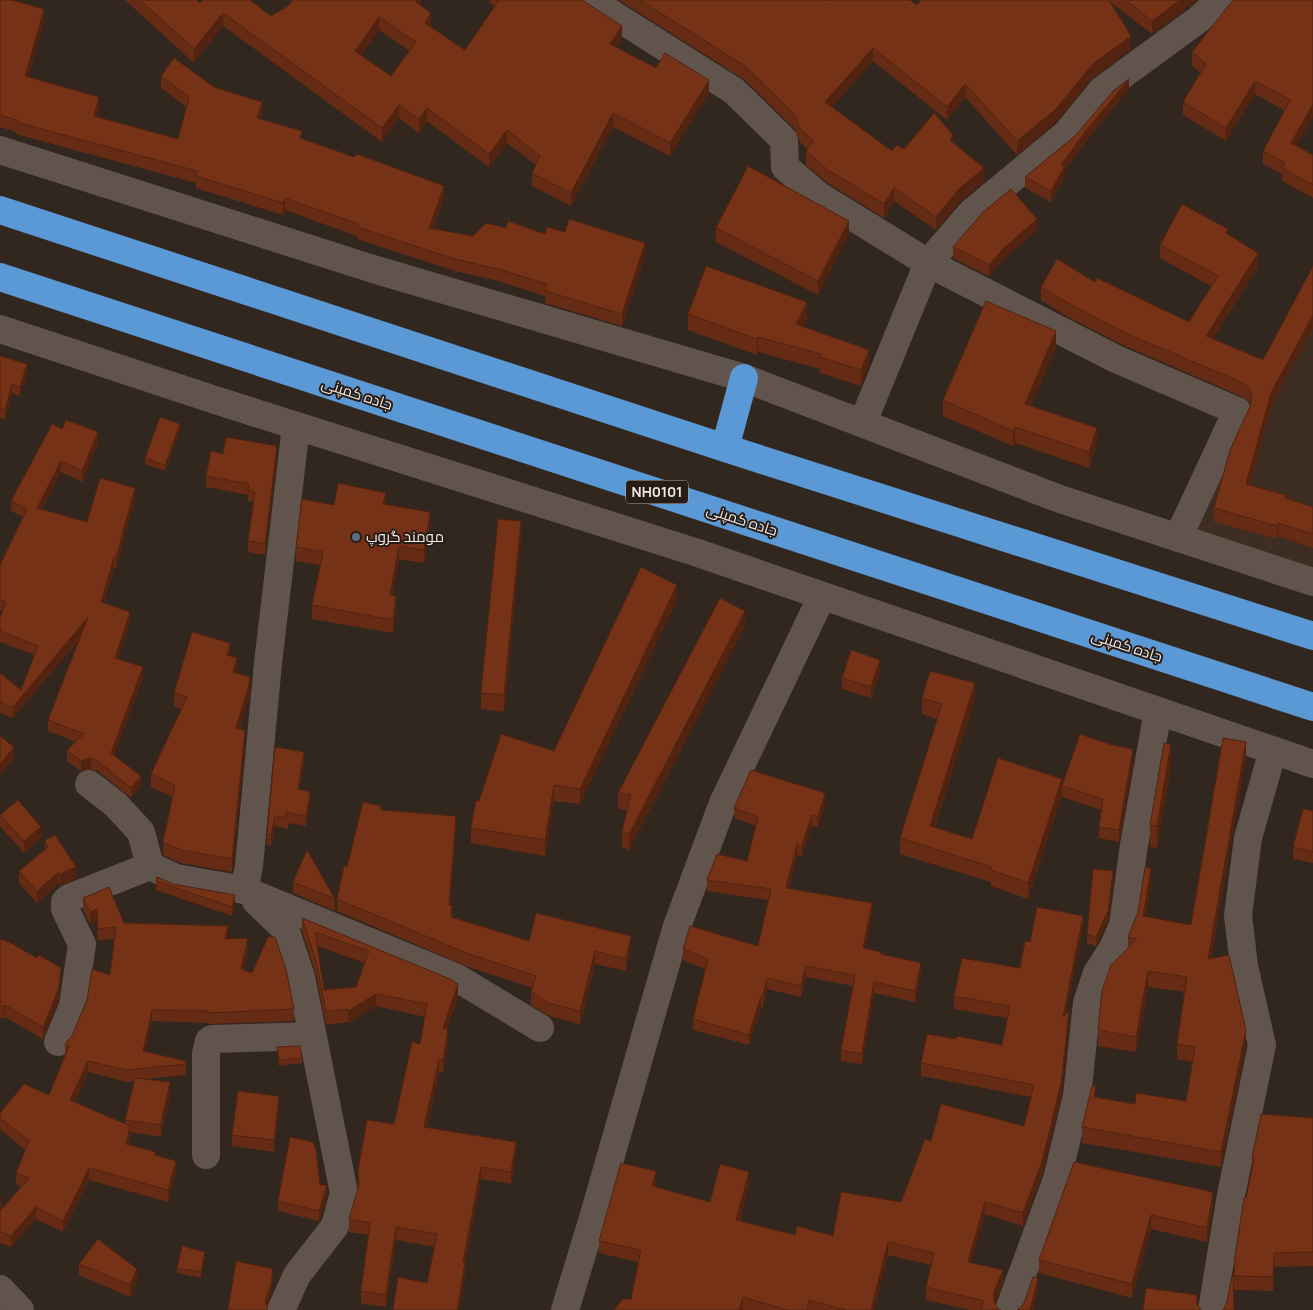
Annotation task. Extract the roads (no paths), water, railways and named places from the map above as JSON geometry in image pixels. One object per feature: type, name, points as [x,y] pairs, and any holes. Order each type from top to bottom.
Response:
[{"type":"highway","points":[[0,210],[725,448],[1313,636]]},
{"type":"highway","name":"جاده کمپنی","points":[[0,277],[1313,707]]},
{"type":"highway","points":[[725,448],[744,378]]},
{"type":"street","points":[[590,0],[734,91],[784,140],[785,167],[819,196],[928,263],[1116,359],[1237,411],[1178,538]]},
{"type":"street","points":[[863,422],[928,263],[972,212],[1066,134],[1102,90],[1199,19],[1220,0]]},
{"type":"street","points":[[0,150],[373,269],[744,378],[1060,499],[1313,582]]},
{"type":"street","points":[[0,329],[296,426],[698,553],[1313,764]]},
{"type":"street","points":[[244,890],[249,866],[268,662],[296,426]]},
{"type":"street","points":[[565,1310],[676,929],[723,803],[822,596]]},
{"type":"street","points":[[1009,1310],[1057,1179],[1077,1096],[1087,1003],[1098,972],[1113,948],[1122,925],[1158,710]]},
{"type":"street","points":[[1212,1310],[1231,1195],[1262,1045],[1244,966],[1238,914],[1248,838],[1273,750]]},
{"type":"street","points":[[89,784],[115,804],[141,832],[150,866]]},
{"type":"street","points":[[58,1042],[73,1006],[82,944],[65,909],[65,902],[69,898],[150,866],[176,878],[244,890],[457,978],[540,1028]]},
{"type":"street","points":[[244,890],[285,930],[301,977],[344,1193],[335,1226],[297,1275],[281,1310]]},
{"type":"street","points":[[206,1155],[206,1054],[209,1041],[212,1039],[312,1036]]},
{"type":"place","name":"مومند گروپ","points":[[356,537]]}]
